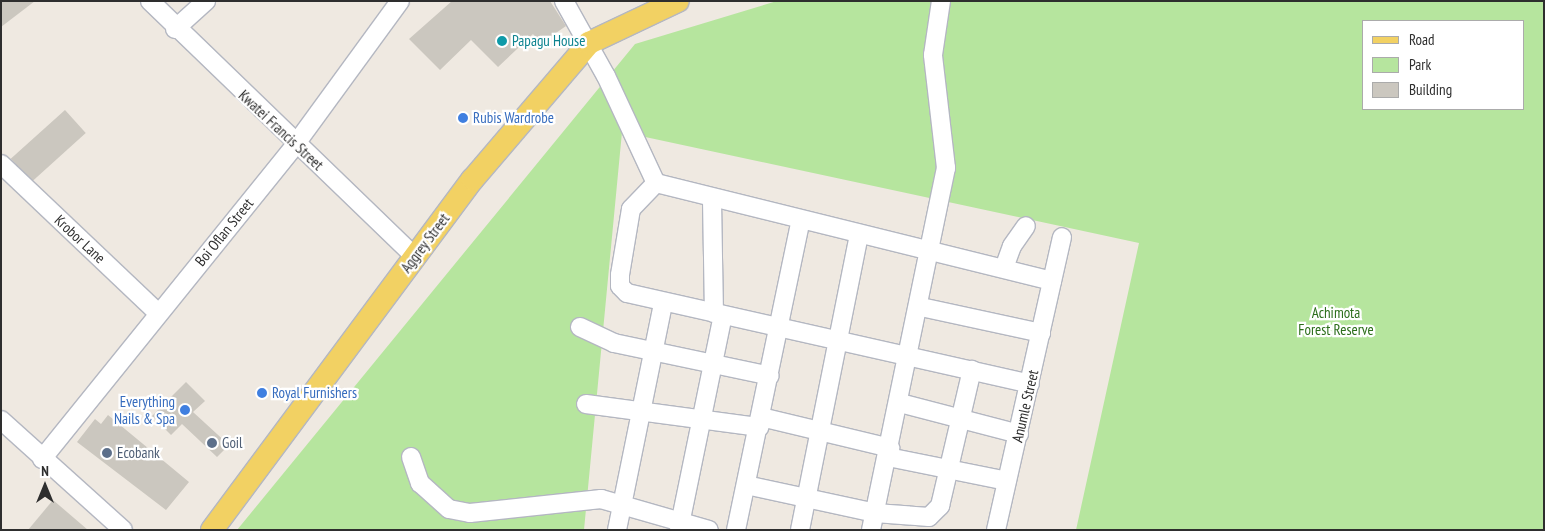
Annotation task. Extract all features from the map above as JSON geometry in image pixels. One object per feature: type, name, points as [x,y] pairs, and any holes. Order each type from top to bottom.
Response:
[{"type":"main road","name":"Aggrey Street","points":[[212,530],[472,179],[589,43],[678,1]]},
{"type":"street","name":"Kwatei Francis Street","points":[[150,1],[175,29],[414,257]]},
{"type":"street","points":[[175,29],[206,1]]},
{"type":"street","name":"Boi Oflan Street","points":[[42,459],[295,145],[400,1]]},
{"type":"street","points":[[564,1],[589,43],[656,183],[712,200],[1004,268],[1052,281]]},
{"type":"street","points":[[873,522],[921,307],[946,168],[933,55],[941,1]]},
{"type":"street","name":"Krobor Lane","points":[[1,164],[158,313]]},
{"type":"street","points":[[656,183],[631,209],[620,286],[627,293],[663,303],[1030,384]]},
{"type":"street","points":[[680,525],[713,364],[718,314],[712,200]]},
{"type":"street","points":[[736,530],[782,328],[801,220]]},
{"type":"street","points":[[1004,268],[1012,246],[1026,226]]},
{"type":"street","points":[[800,530],[804,498],[840,341],[859,234]]},
{"type":"street","name":"Anumle Street","points":[[996,530],[1062,237]]},
{"type":"street","points":[[618,530],[663,303]]},
{"type":"street","points":[[921,307],[1041,333]]},
{"type":"street","points":[[580,327],[614,343],[770,376]]},
{"type":"street","points":[[746,485],[804,498],[873,522],[929,517],[940,506],[972,370]]},
{"type":"street","points":[[586,404],[760,422],[818,431],[949,471],[1007,481]]},
{"type":"street","points":[[900,404],[1019,434]]},
{"type":"street","points":[[1,420],[42,459],[123,530]]},
{"type":"street","points":[[411,457],[420,483],[450,509],[470,513],[601,499],[623,504],[680,525],[709,530]]},
{"type":"green space","name":"Achimota Forest Reserve","points":[[777,1],[1544,1],[1544,530],[1076,530],[1139,243],[622,132],[584,530],[237,530],[635,44]]},
{"type":"building","points":[[1,1],[35,1],[1,27]]},
{"type":"building","points":[[452,1],[550,1],[566,26],[540,44],[533,34],[498,67],[471,40],[440,70],[409,39]]},
{"type":"building","points":[[65,110],[86,133],[31,182],[11,159]]},
{"type":"building","points":[[186,382],[205,401],[193,412],[229,445],[217,457],[182,424],[171,435],[152,416]]},
{"type":"building","points":[[108,415],[189,482],[166,510],[77,442],[95,419],[101,424]]},
{"type":"building","points":[[53,500],[88,530],[28,530]]},
{"type":"place","name":"Papagu House","points":[[502,41]]},
{"type":"place","name":"Rubis Wardrobe","points":[[463,118]]},
{"type":"place","name":"Royal Furnishers","points":[[262,393]]},
{"type":"place","name":"Everything Nails & Spa","points":[[185,410]]},
{"type":"place","name":"Goil","points":[[212,443]]},
{"type":"place","name":"Ecobank","points":[[107,453]]}]
